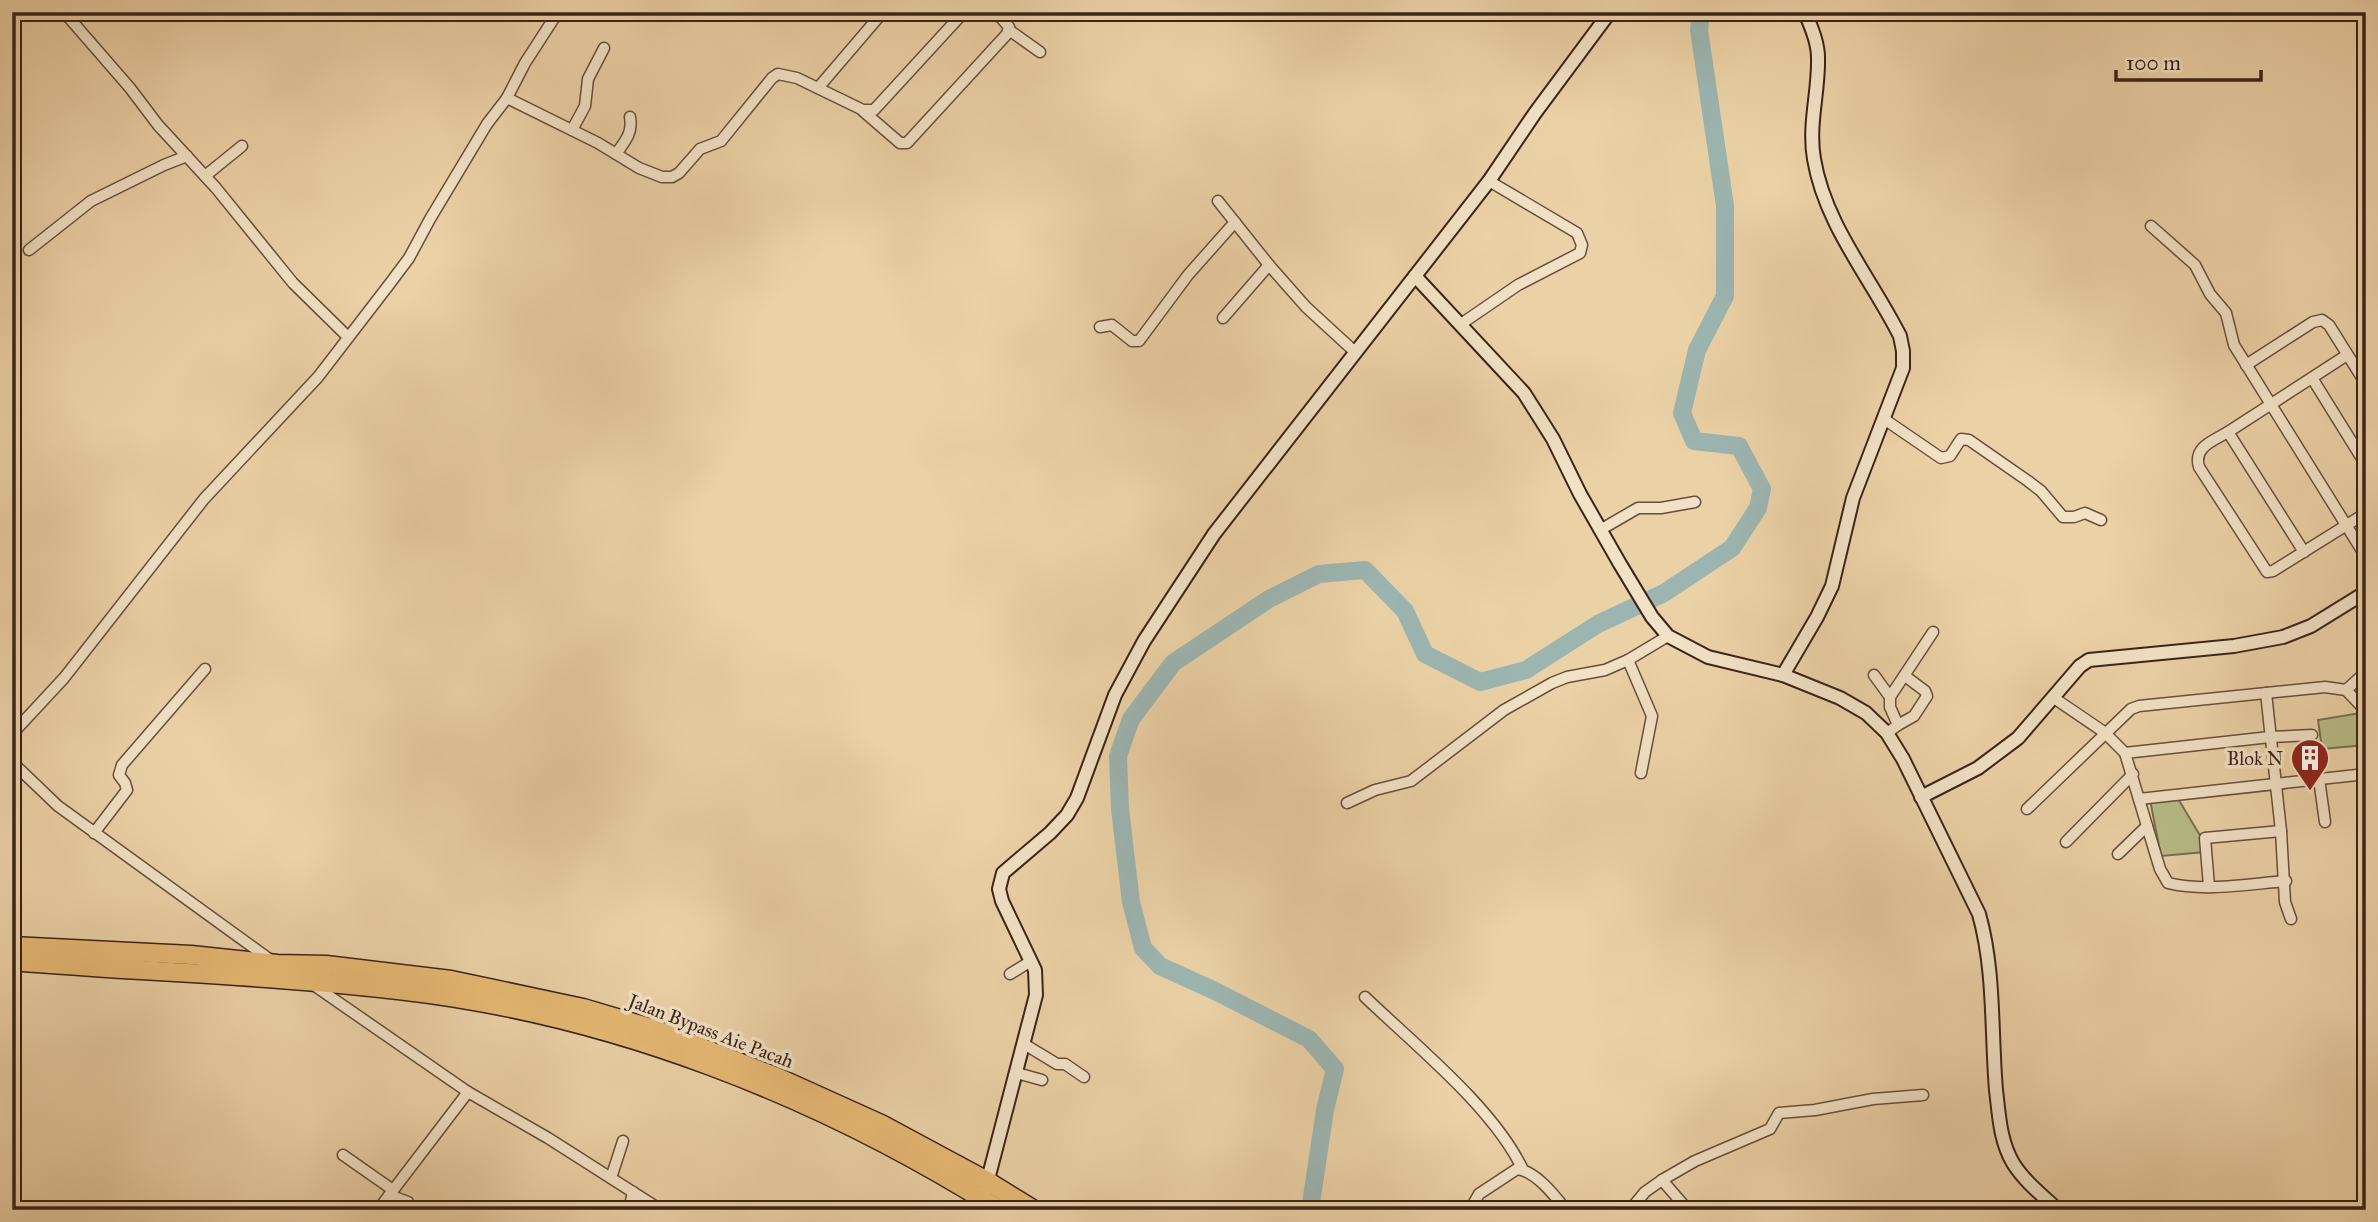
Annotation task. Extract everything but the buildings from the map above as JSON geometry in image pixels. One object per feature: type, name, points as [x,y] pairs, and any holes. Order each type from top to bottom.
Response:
[{"type":"highway","points":[[12,946],[191,956],[276,964],[345,976]]},
{"type":"highway","points":[[12,961],[308,981],[345,976]]},
{"type":"highway","name":"Jalan Bypass Aie Pacah","points":[[345,976],[439,978],[583,1007],[654,1029],[751,1066],[892,1130],[987,1181],[1034,1210]]},
{"type":"highway","name":"Jalan Bypass Aie Pacah","points":[[345,976],[398,990],[487,1004],[582,1024],[653,1046],[771,1090],[877,1140],[981,1204],[1000,1210]]},
{"type":"street","points":[[64,12],[298,289],[348,337]]},
{"type":"street","points":[[12,734],[64,678],[204,499],[318,377],[409,258],[487,124],[507,98],[525,63],[558,12]]},
{"type":"street","points":[[818,88],[883,12]]},
{"type":"street","points":[[863,110],[874,110],[964,12]]},
{"type":"street","points":[[996,12],[1006,22],[1009,30],[1040,52]]},
{"type":"street","points":[[981,1204],[1036,995],[1035,970],[1002,901],[999,888],[1003,873],[1051,833],[1067,815],[1081,787],[1115,695],[1144,641],[1229,514],[1489,181],[1535,113],[1610,12]]},
{"type":"street","points":[[1783,675],[1832,586],[1853,498],[1903,368],[1901,344],[1894,324],[1873,292],[1836,222],[1814,161],[1812,116],[1819,57],[1817,43],[1805,12]]},
{"type":"street","points":[[507,98],[639,167],[662,177],[672,177],[679,173],[700,149],[717,145],[778,74],[818,88],[863,110],[900,143],[907,144],[1009,30]]},
{"type":"street","points":[[572,130],[585,106],[588,79],[604,48]]},
{"type":"street","points":[[616,154],[632,128],[629,117]]},
{"type":"street","points":[[205,176],[242,146]]},
{"type":"street","points":[[29,250],[92,201],[187,156]]},
{"type":"street","points":[[1461,324],[1518,285],[1580,253],[1582,245],[1577,233],[1489,181]]},
{"type":"street","points":[[1218,201],[1306,307],[1354,352]]},
{"type":"street","points":[[1100,327],[1112,325],[1132,341],[1139,341],[1188,275],[1235,222]]},
{"type":"street","points":[[2151,226],[2194,265],[2210,294],[2226,313],[2234,345],[2366,557]]},
{"type":"street","points":[[1223,318],[1269,265]]},
{"type":"street","points":[[1415,276],[1524,393],[1553,439],[1620,564],[1652,617],[1668,636],[1708,657],[1783,675],[1853,705],[1886,733],[1903,760],[1979,914],[1986,938],[1990,967],[1994,1072],[2000,1124],[2006,1148],[2017,1169],[2058,1210]]},
{"type":"street","points":[[2246,365],[2318,320],[2329,325],[2366,384]]},
{"type":"street","points":[[2347,355],[2204,446],[2197,460],[2264,570],[2273,571],[2366,513]]},
{"type":"street","points":[[2312,378],[2366,464]]},
{"type":"street","points":[[1884,419],[1941,458],[1950,456],[1961,439],[1969,440],[2041,491],[2063,517],[2068,519],[2085,513],[2101,520]]},
{"type":"street","points":[[2228,432],[2304,552]]},
{"type":"street","points":[[1600,530],[1638,508],[1661,508],[1695,502]]},
{"type":"street","points":[[1921,797],[1956,780],[2018,738],[2080,666],[2089,660],[2234,646],[2283,637],[2311,626],[2366,592]]},
{"type":"street","points":[[1898,725],[1889,707],[1890,697],[1934,632]]},
{"type":"street","points":[[1347,803],[1375,790],[1411,781],[1504,710],[1552,683],[1567,677],[1605,670],[1628,660],[1668,636]]},
{"type":"street","points":[[1628,660],[1652,716],[1641,773]]},
{"type":"street","points":[[94,832],[127,790],[119,775],[122,765],[205,669]]},
{"type":"street","points":[[2346,690],[2366,672]]},
{"type":"street","points":[[1874,675],[1890,697]]},
{"type":"street","points":[[1886,733],[1914,716],[1927,696],[1925,691],[1905,677]]},
{"type":"street","points":[[2027,809],[2124,713],[2139,706],[2325,687],[2346,690],[2366,711]]},
{"type":"street","points":[[2266,693],[2286,881],[2285,902],[2291,919]]},
{"type":"street","points":[[2054,698],[2104,732],[2125,753],[2160,869],[2168,883],[2209,887],[2286,881]]},
{"type":"street","points":[[2125,753],[2312,735]]},
{"type":"street","points":[[12,762],[45,795],[276,964],[308,981],[468,1092],[548,1138],[662,1210]]},
{"type":"street","points":[[2066,842],[2133,774]]},
{"type":"street","points":[[2139,799],[2276,786],[2365,774],[2366,782]]},
{"type":"street","points":[[2319,779],[2325,822]]},
{"type":"street","points":[[2118,854],[2147,826]]},
{"type":"street","points":[[2209,887],[2205,838],[2281,831]]},
{"type":"street","points":[[1010,974],[1031,961]]},
{"type":"street","points":[[1365,997],[1486,1116],[1505,1138],[1523,1170],[1546,1188],[1566,1210]]},
{"type":"street","points":[[1024,1044],[1057,1064],[1065,1064],[1084,1077]]},
{"type":"street","points":[[1017,1073],[1042,1080]]},
{"type":"street","points":[[378,1210],[468,1092]]},
{"type":"street","points":[[1630,1210],[1645,1192],[1662,1180],[1733,1144],[1766,1132],[1772,1127],[1779,1113],[1873,1099],[1923,1095]]},
{"type":"street","points":[[611,1178],[624,1141]]},
{"type":"street","points":[[344,1155],[408,1202]]},
{"type":"street","points":[[1471,1210],[1475,1198],[1489,1186],[1512,1171],[1523,1170]]},
{"type":"street","points":[[1662,1180],[1688,1210]]},
{"type":"street","points":[[629,1210],[633,1192]]},
{"type":"green space","points":[[2360,713],[2366,718],[2366,745],[2322,749],[2318,720]]},
{"type":"green space","points":[[2177,797],[2204,842],[2205,852],[2161,856],[2150,800]]},
{"type":"waterway","points":[[1310,1210],[1325,1110],[1335,1069],[1309,1039],[1160,966],[1143,948],[1131,902],[1120,809],[1118,756],[1131,719],[1173,663],[1269,599],[1319,574],[1365,570],[1405,611],[1425,654],[1480,682],[1526,670],[1598,624],[1664,593],[1732,548],[1758,508],[1762,489],[1739,446],[1694,441],[1682,413],[1697,350],[1725,296],[1725,206],[1699,30],[1701,12]]},
{"type":"place","name":"Blok N","points":[[2310,792]]}]
